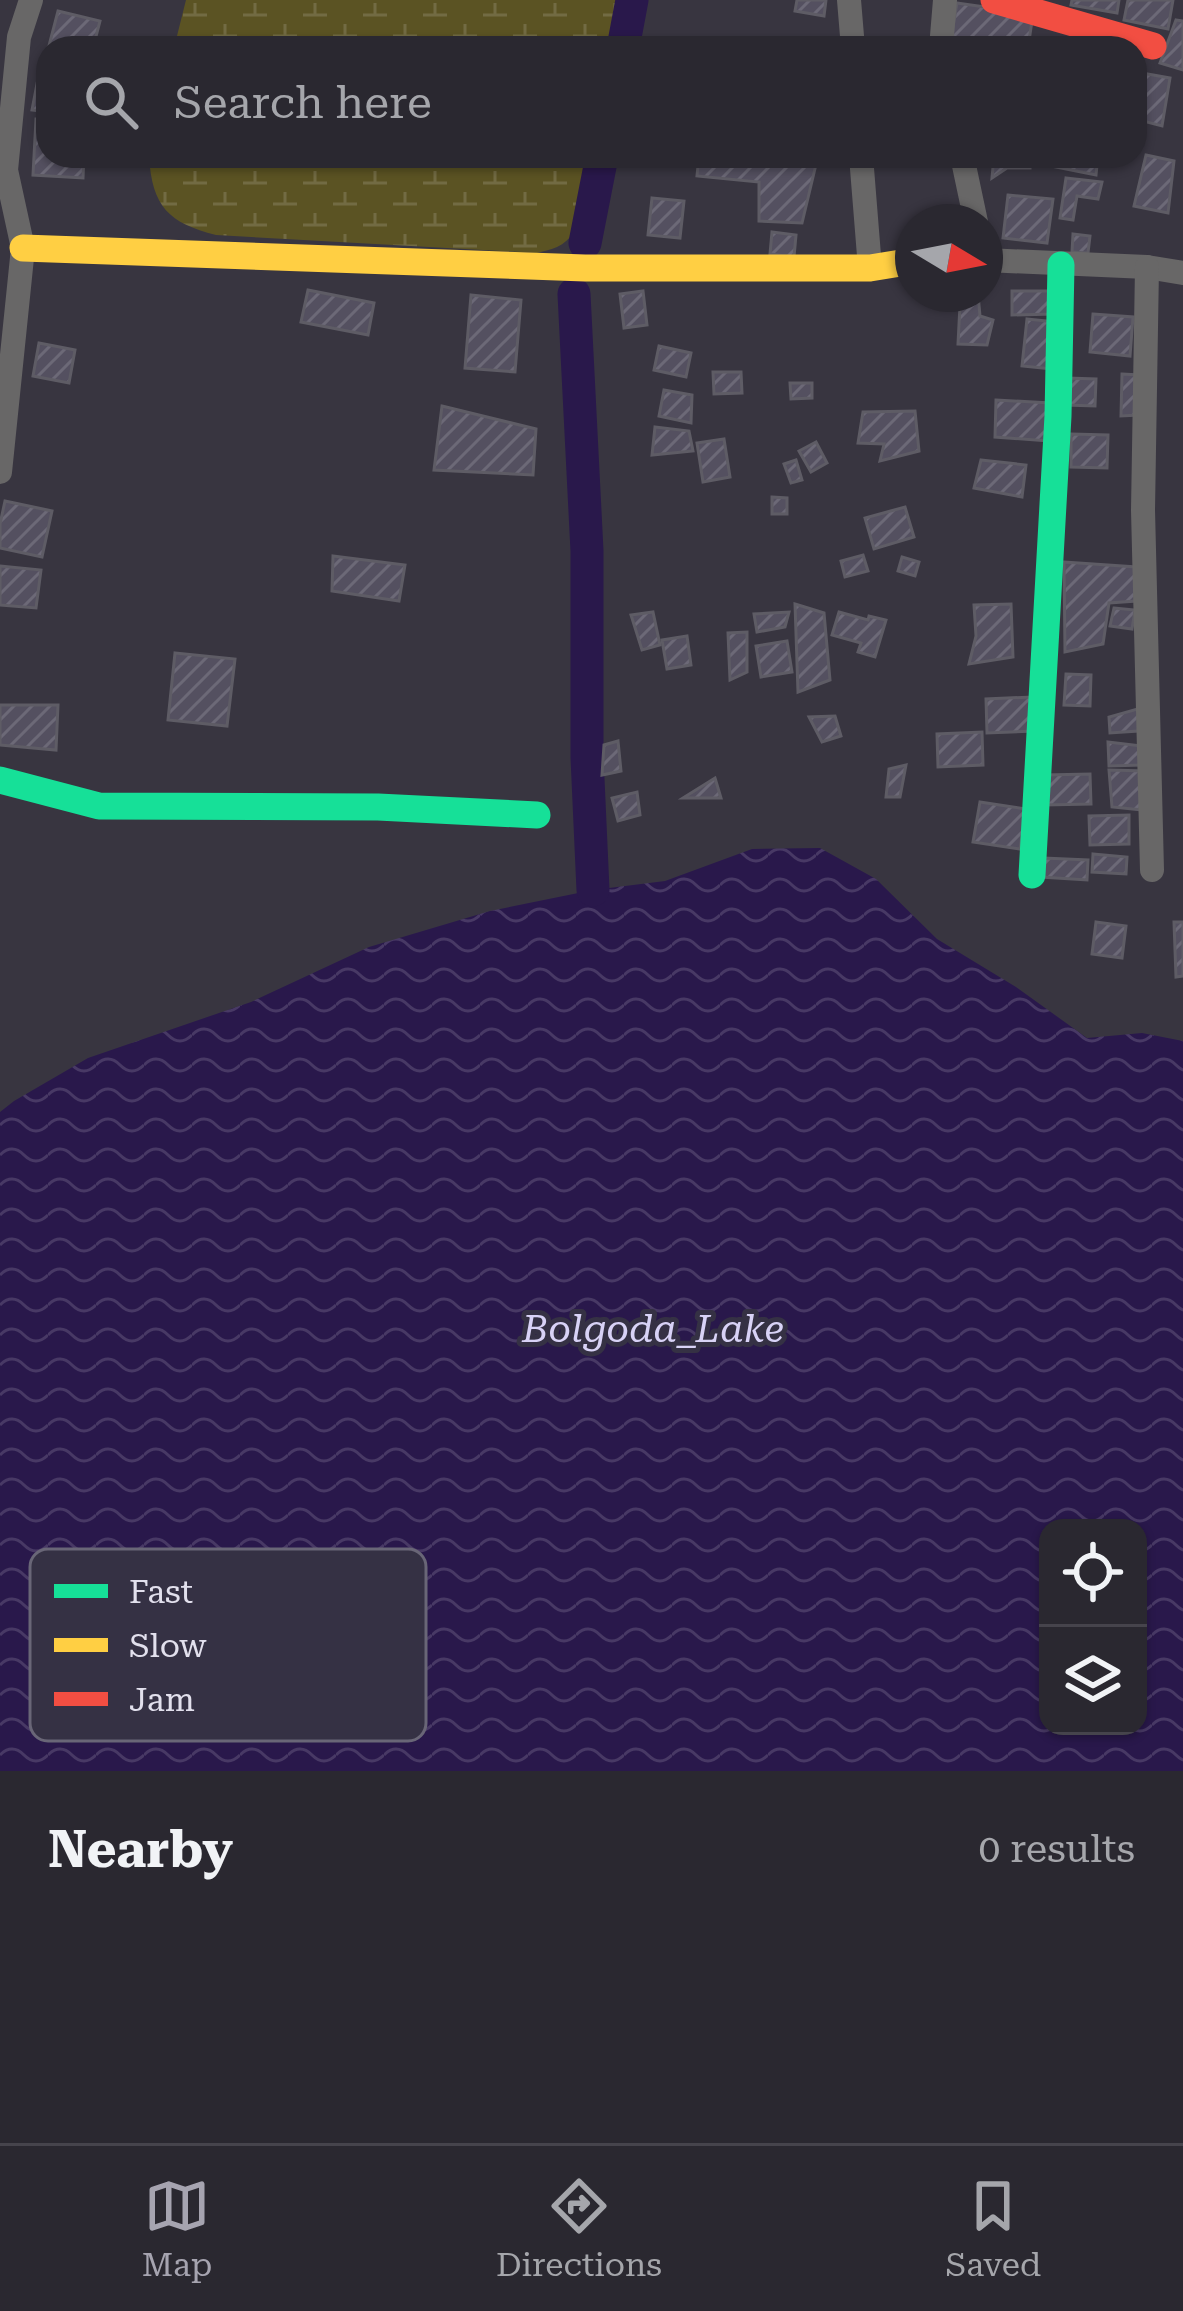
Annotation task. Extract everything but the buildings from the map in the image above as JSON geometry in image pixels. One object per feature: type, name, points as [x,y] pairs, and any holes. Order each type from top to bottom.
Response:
[{"type":"street","points":[[0,472],[6,336],[23,248],[6,170],[19,37],[31,0]]},
{"type":"street","points":[[849,0],[852,36]]},
{"type":"street","points":[[942,36],[945,0]]},
{"type":"street","points":[[994,0],[1118,36]]},
{"type":"street","points":[[1147,44],[1153,46]]},
{"type":"street","points":[[862,168],[870,268]]},
{"type":"street","points":[[965,168],[972,204]]},
{"type":"street","points":[[23,248],[585,268],[870,268],[895,264]]},
{"type":"street","points":[[1003,261],[1147,267],[1183,273]]},
{"type":"street","points":[[1032,874],[1058,416],[1061,265]]},
{"type":"street","points":[[1147,267],[1143,510],[1151,870]]},
{"type":"street","points":[[0,780],[99,806],[378,807],[537,815]]},
{"type":"green space","points":[[186,0],[640,0],[630,36],[177,36]]},
{"type":"green space","points":[[150,168],[596,168],[575,231],[557,247],[537,253],[216,235],[186,225],[166,210]]},
{"type":"water","name":"Bolgoda_Lake","points":[[820,848],[876,879],[937,939],[1087,1038],[1142,1033],[1183,1041],[1183,1771],[0,1771],[0,1112],[88,1058],[251,1002],[369,947],[490,911],[665,881],[752,849]]},
{"type":"waterway","points":[[625,36],[632,0]]},
{"type":"waterway","points":[[585,243],[600,168]]},
{"type":"waterway","points":[[574,294],[587,551],[587,757],[593,890]]},
{"type":"traffic: fast","points":[[1032,875],[1058,416],[1061,265]]},
{"type":"traffic: fast","points":[[0,780],[99,806],[378,807],[537,815]]},
{"type":"traffic: slow","points":[[23,248],[585,268],[870,268],[895,264]]},
{"type":"traffic: jam","points":[[994,0],[1118,36]]},
{"type":"traffic: jam","points":[[1147,44],[1153,46]]}]
